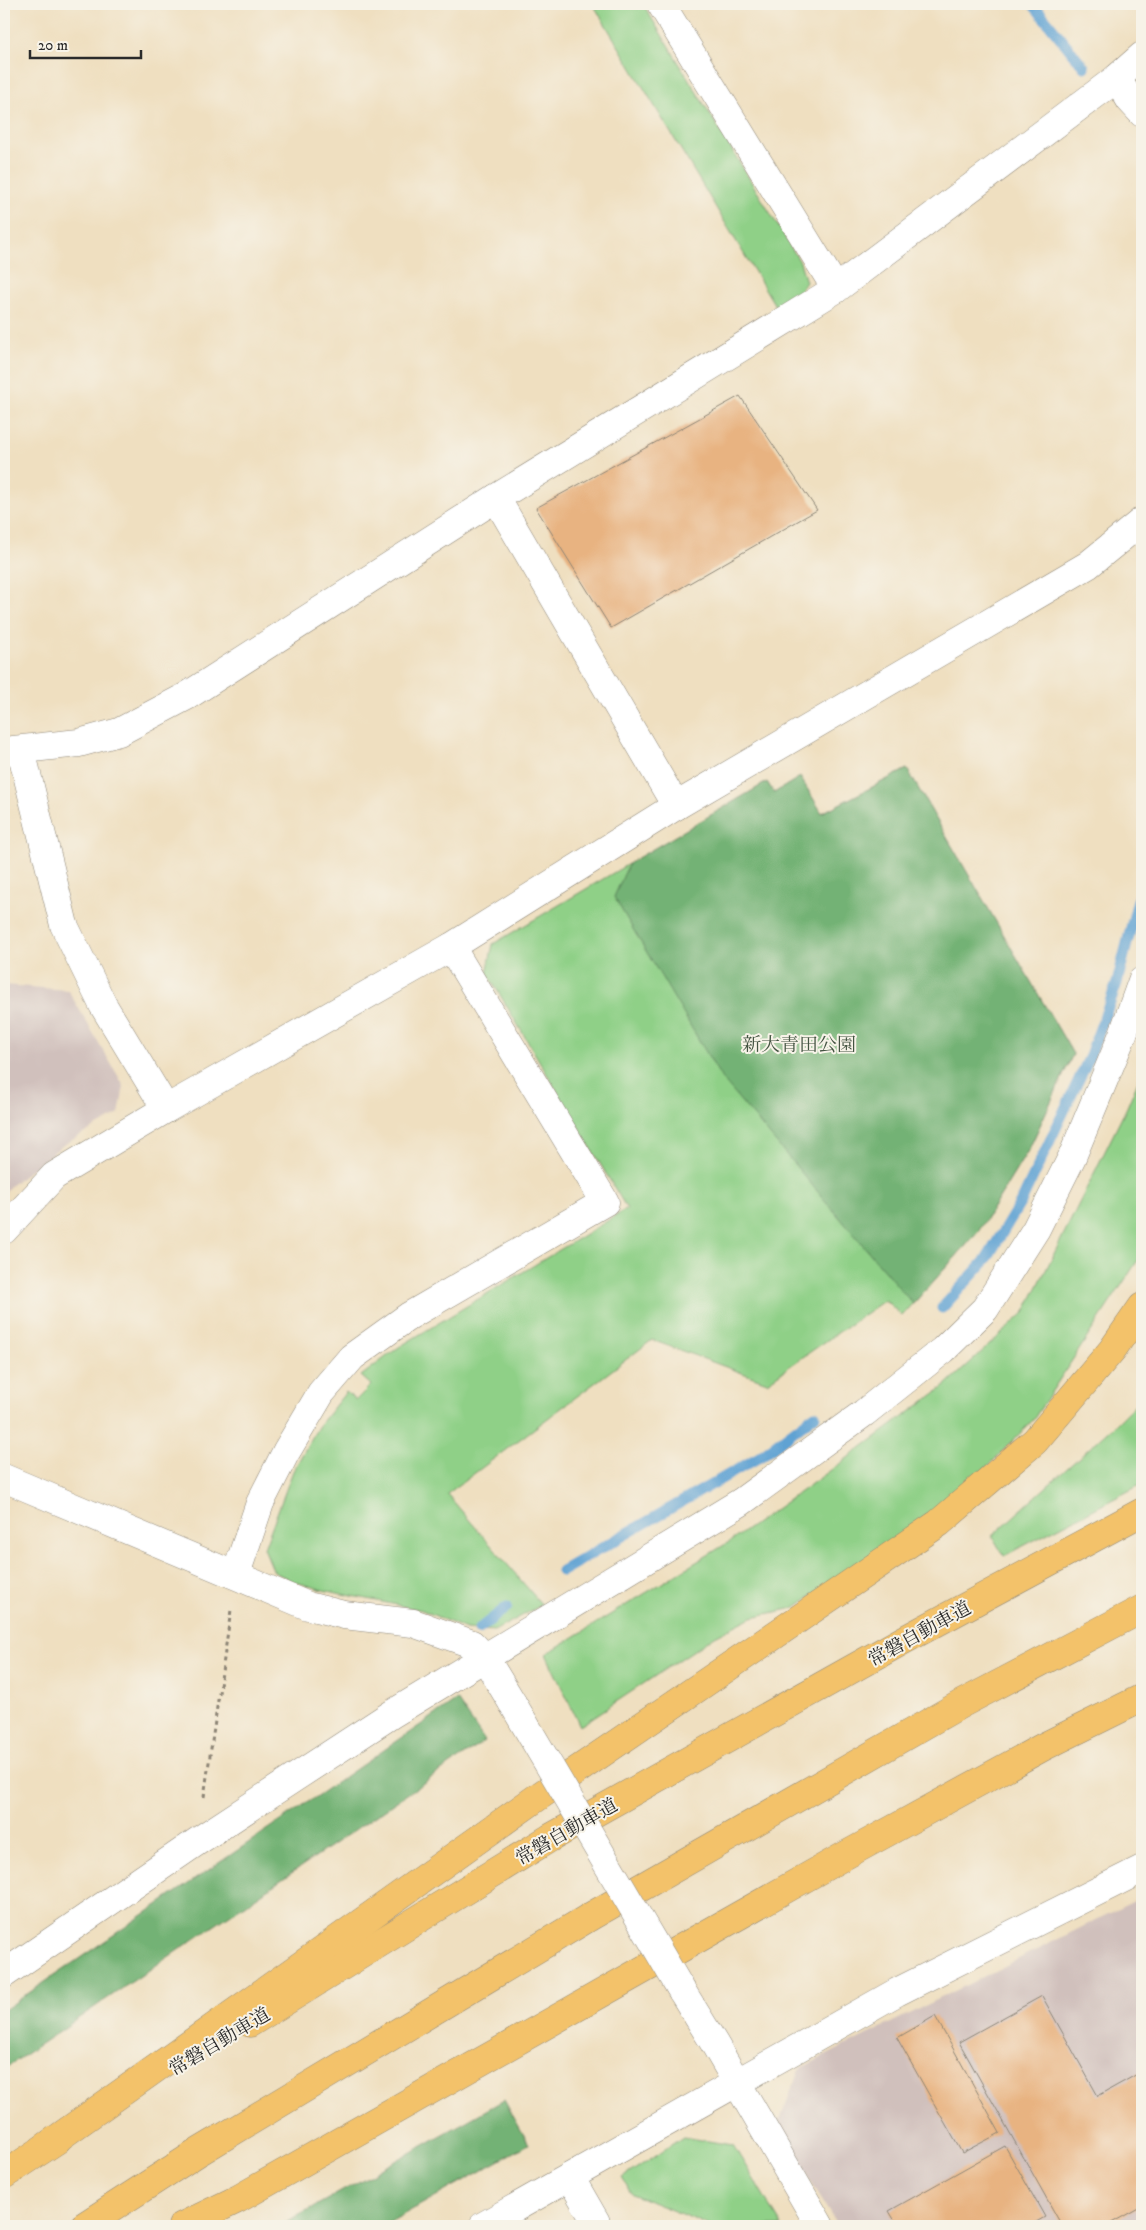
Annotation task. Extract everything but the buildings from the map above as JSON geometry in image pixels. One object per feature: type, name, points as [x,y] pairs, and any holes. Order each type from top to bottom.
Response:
[{"type":"highway","points":[[41,2150],[535,1799],[939,1524],[1035,1441],[1138,1321]]},
{"type":"highway","name":"常磐自動車道","points":[[4,2175],[41,2150],[550,1838],[894,1646],[1142,1512]]},
{"type":"highway","points":[[84,2226],[196,2153],[593,1915],[960,1704],[1142,1609]]},
{"type":"highway","points":[[182,2226],[247,2194],[854,1850],[1042,1747],[1142,1698]]},
{"type":"street","points":[[660,4],[836,289]]},
{"type":"street","points":[[166,1109],[103,1005],[64,924],[13,751],[79,743],[119,732],[188,696],[496,498],[836,289],[1117,78],[1142,56]]},
{"type":"street","points":[[1117,78],[1130,100],[1142,113]]},
{"type":"street","points":[[496,498],[676,806]]},
{"type":"street","points":[[4,1230],[54,1176],[166,1109],[451,946],[676,806],[1088,566],[1142,521]]},
{"type":"street","points":[[236,1574],[260,1503],[286,1452],[321,1393],[352,1357],[410,1316],[605,1202],[451,946]]},
{"type":"street","points":[[4,1974],[198,1841],[392,1714],[741,1502],[871,1407],[943,1350],[985,1309],[1036,1229],[1072,1157],[1123,1034],[1142,981]]},
{"type":"street","points":[[4,1478],[153,1542],[236,1574],[308,1606],[344,1616],[413,1623],[441,1631],[472,1644],[485,1658],[513,1704],[820,2226]]},
{"type":"street","points":[[483,2226],[897,1992],[1142,1869]]},
{"type":"street","points":[[570,2176],[596,2222],[590,2226]]},
{"type":"path","points":[[198,1841],[236,1574]]},
{"type":"shaded area","points":[[4,985],[68,990],[124,1086],[119,1114],[63,1145],[10,1186],[4,1194]]},
{"type":"shaded area","points":[[1142,1897],[1142,2226],[838,2226],[778,2126],[799,2069]]},
{"type":"green space","points":[[593,4],[643,4],[800,262],[806,282],[782,317]]},
{"type":"green space","name":"新大青田公園","points":[[907,769],[1073,1054],[1029,1149],[978,1232],[902,1316],[885,1300],[767,1382],[652,1340],[447,1494],[542,1605],[494,1631],[466,1629],[422,1610],[327,1591],[295,1582],[274,1572],[264,1548],[293,1471],[318,1427],[346,1392],[356,1400],[371,1385],[361,1376],[399,1347],[627,1209],[487,973],[493,944],[767,782],[774,793],[800,777],[822,813]]},
{"type":"green space","points":[[907,769],[1073,1054],[1029,1149],[978,1232],[913,1304],[722,1079],[614,897],[629,863],[767,782],[774,793],[800,777],[822,813]]},
{"type":"green space","points":[[1142,1071],[1142,1254],[1033,1420],[964,1491],[794,1608],[752,1617],[715,1636],[580,1726],[546,1654],[734,1539],[838,1465],[945,1386],[1025,1312],[1127,1107]]},
{"type":"green space","points":[[1142,1398],[1142,1484],[1004,1556],[992,1536],[1114,1426]]},
{"type":"green space","points":[[457,1700],[485,1741],[4,2069],[4,2010]]},
{"type":"green space","points":[[504,2100],[529,2144],[383,2226],[280,2226]]},
{"type":"green space","points":[[683,2137],[733,2145],[782,2226],[711,2226],[632,2194],[622,2178]]},
{"type":"waterway","points":[[1033,4],[1084,67]]},
{"type":"waterway","points":[[942,1308],[986,1260],[1022,1200],[1089,1058],[1117,983],[1142,884]]},
{"type":"waterway","points":[[562,1571],[761,1456],[815,1415]]},
{"type":"waterway","points":[[479,1629],[507,1607]]}]
